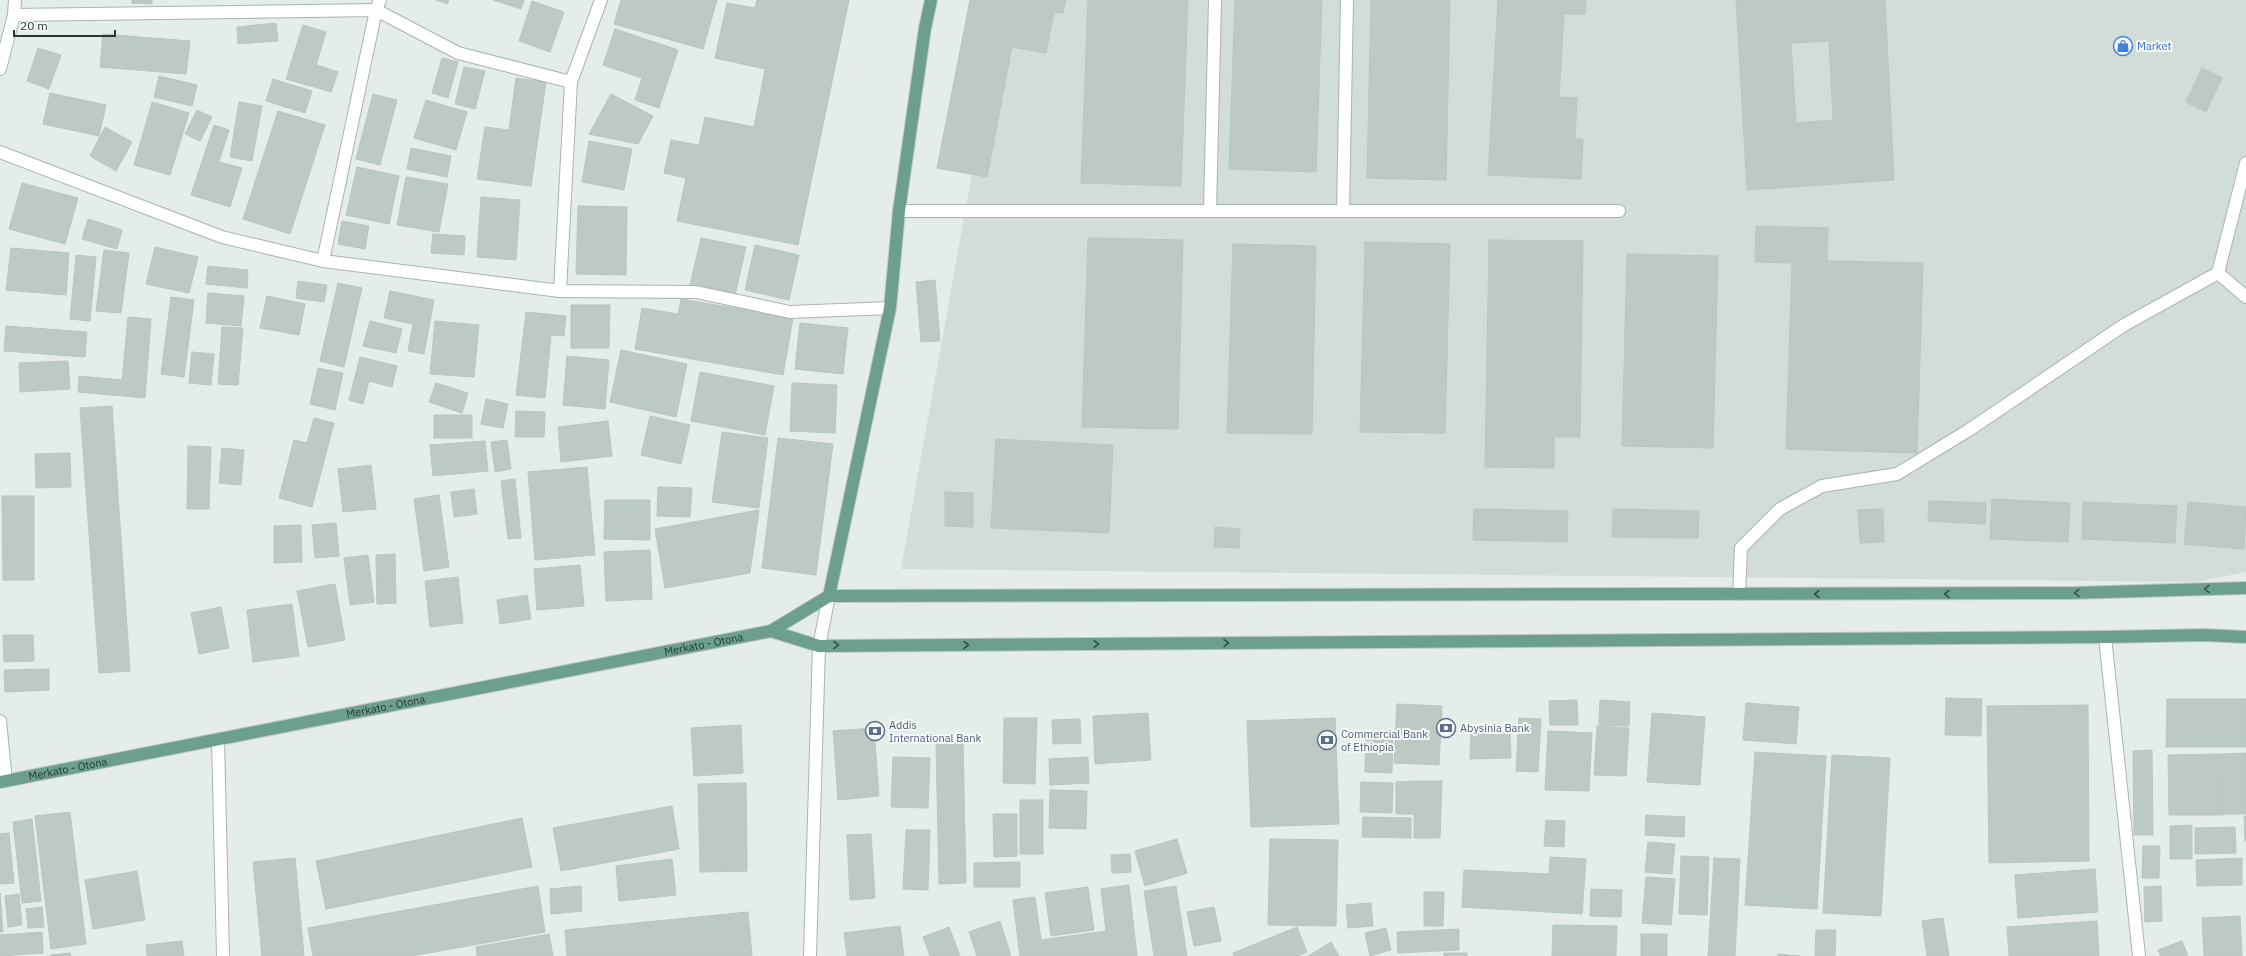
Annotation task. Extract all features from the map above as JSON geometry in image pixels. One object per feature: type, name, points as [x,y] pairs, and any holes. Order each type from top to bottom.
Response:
[{"type":"main road","points":[[829,596],[890,308],[899,211],[925,28],[931,0]]},
{"type":"main road","points":[[771,631],[829,596],[2064,593],[2246,588]]},
{"type":"main road","points":[[771,631],[820,646],[2106,637],[2203,635],[2246,637]]},
{"type":"main road","name":"Merkato - Otona","points":[[3,782],[771,631]]},
{"type":"street","points":[[0,68],[14,15],[15,0]]},
{"type":"street","points":[[560,291],[571,82],[601,0]]},
{"type":"street","points":[[1210,211],[1215,0]]},
{"type":"street","points":[[1343,211],[1347,0]]},
{"type":"street","points":[[14,15],[378,5],[458,53],[571,82]]},
{"type":"street","points":[[323,260],[378,5]]},
{"type":"street","points":[[0,152],[222,238],[323,260],[560,291],[696,292],[790,312],[890,308]]},
{"type":"street","points":[[1739,594],[1741,548],[1780,509],[1822,486],[1897,474],[1969,430],[2124,325],[2218,273],[2246,163]]},
{"type":"street","points":[[899,211],[1619,211]]},
{"type":"street","points":[[2218,273],[2246,297]]},
{"type":"street","points":[[810,956],[820,646],[829,596]]},
{"type":"street","points":[[2106,637],[2139,956]]},
{"type":"street","points":[[0,721],[3,782]]},
{"type":"street","points":[[218,739],[223,956]]},
{"type":"shaded area","points":[[1003,0],[2246,0],[2246,572],[2196,582],[901,569]]},
{"type":"building","points":[[132,0],[152,0],[152,4],[132,3]]},
{"type":"building","points":[[436,0],[449,0],[447,4]]},
{"type":"building","points":[[493,0],[524,0],[521,9]]},
{"type":"building","points":[[621,0],[717,0],[703,49],[614,24]]},
{"type":"building","points":[[757,0],[849,0],[798,245],[677,221],[686,178],[664,173],[671,140],[699,145],[705,117],[754,127],[765,69],[715,58],[727,3],[755,8]]},
{"type":"building","points":[[970,0],[1066,0],[1063,13],[1054,12],[1046,53],[1012,47],[987,177],[937,168]]},
{"type":"building","points":[[1088,0],[1188,0],[1181,186],[1081,183]]},
{"type":"building","points":[[1235,0],[1322,0],[1316,172],[1229,169]]},
{"type":"building","points":[[1371,0],[1450,0],[1446,180],[1367,178]]},
{"type":"building","points":[[1498,0],[1586,0],[1585,14],[1564,14],[1559,97],[1577,98],[1575,139],[1583,139],[1581,179],[1488,175]]},
{"type":"building","points":[[1736,0],[1885,0],[1894,180],[1747,190]],"holes":[[[1829,41],[1833,120],[1796,123],[1791,43]]]},
{"type":"building","points":[[532,1],[564,12],[550,52],[519,41]]},
{"type":"building","points":[[276,23],[278,41],[238,44],[237,27]]},
{"type":"building","points":[[303,25],[326,32],[310,86],[286,79]]},
{"type":"building","points":[[615,29],[678,50],[659,108],[635,100],[642,78],[603,65]]},
{"type":"building","points":[[103,34],[190,41],[186,74],[100,67]]},
{"type":"building","points":[[38,48],[61,55],[49,89],[27,81]]},
{"type":"building","points":[[442,58],[458,62],[448,98],[432,93]]},
{"type":"building","points":[[317,65],[338,72],[331,92],[311,86]]},
{"type":"building","points":[[464,67],[485,71],[475,109],[455,104]]},
{"type":"building","points":[[2202,68],[2222,78],[2206,112],[2186,102]]},
{"type":"building","points":[[159,76],[197,85],[192,106],[154,97]]},
{"type":"building","points":[[516,78],[546,82],[531,186],[477,179],[485,127],[509,130]]},
{"type":"building","points":[[273,79],[312,91],[305,113],[266,101]]},
{"type":"building","points":[[50,93],[106,105],[99,136],[43,124]]},
{"type":"building","points":[[373,94],[397,100],[380,165],[356,159]]},
{"type":"building","points":[[611,94],[653,116],[638,144],[589,134]]},
{"type":"building","points":[[426,100],[467,112],[456,150],[414,138]]},
{"type":"building","points":[[152,102],[189,113],[170,175],[134,165]]},
{"type":"building","points":[[239,102],[262,106],[252,161],[230,157]]},
{"type":"building","points":[[197,110],[212,117],[200,141],[185,134]]},
{"type":"building","points":[[278,111],[325,125],[290,234],[243,219]]},
{"type":"building","points":[[214,125],[229,130],[219,162],[242,168],[230,207],[191,195]]},
{"type":"building","points":[[105,127],[132,142],[116,171],[90,156]]},
{"type":"building","points":[[589,141],[632,149],[624,190],[582,182]]},
{"type":"building","points":[[411,148],[451,156],[447,177],[407,169]]},
{"type":"building","points":[[357,167],[399,176],[389,224],[346,215]]},
{"type":"building","points":[[406,177],[448,184],[439,232],[397,225]]},
{"type":"building","points":[[22,183],[78,198],[65,244],[9,229]]},
{"type":"building","points":[[481,197],[520,200],[516,260],[477,257]]},
{"type":"building","points":[[578,206],[627,207],[626,275],[576,274]]},
{"type":"building","points":[[88,219],[122,230],[117,249],[82,239]]},
{"type":"building","points":[[342,221],[369,226],[365,249],[338,244]]},
{"type":"building","points":[[1756,226],[1828,228],[1827,261],[1923,263],[1917,453],[1786,449],[1792,263],[1755,262]]},
{"type":"building","points":[[433,234],[465,236],[464,255],[431,253]]},
{"type":"building","points":[[701,238],[746,247],[735,295],[690,285]]},
{"type":"building","points":[[1088,238],[1183,240],[1178,429],[1082,427]]},
{"type":"building","points":[[1489,240],[1583,241],[1580,437],[1554,437],[1554,468],[1485,467]]},
{"type":"building","points":[[1365,242],[1450,244],[1445,433],[1360,432]]},
{"type":"building","points":[[1233,244],[1316,246],[1312,434],[1227,433]]},
{"type":"building","points":[[755,245],[799,255],[789,300],[745,290]]},
{"type":"building","points":[[155,247],[198,257],[189,293],[146,284]]},
{"type":"building","points":[[11,248],[69,253],[66,295],[6,290]]},
{"type":"building","points":[[104,250],[129,253],[121,313],[96,311]]},
{"type":"building","points":[[1627,254],[1718,256],[1713,448],[1622,446]]},
{"type":"building","points":[[76,255],[96,257],[90,321],[70,319]]},
{"type":"building","points":[[208,266],[248,270],[247,288],[206,284]]},
{"type":"building","points":[[935,280],[940,341],[921,342],[916,282]]},
{"type":"building","points":[[298,281],[327,285],[324,302],[296,298]]},
{"type":"building","points":[[338,283],[362,288],[344,367],[320,361]]},
{"type":"building","points":[[390,291],[434,300],[424,354],[408,351],[413,324],[384,318]]},
{"type":"building","points":[[208,293],[244,296],[241,326],[206,323]]},
{"type":"building","points":[[267,296],[305,304],[299,335],[260,328]]},
{"type":"building","points":[[171,297],[194,300],[184,377],[161,374]]},
{"type":"building","points":[[681,299],[793,318],[783,375],[635,349],[642,308],[678,314]]},
{"type":"building","points":[[571,305],[610,305],[609,348],[571,348]]},
{"type":"building","points":[[526,312],[566,316],[564,336],[551,335],[545,398],[516,395]]},
{"type":"building","points":[[128,317],[151,319],[145,398],[78,392],[79,376],[122,380]]},
{"type":"building","points":[[370,321],[402,329],[396,353],[363,346]]},
{"type":"building","points":[[435,321],[479,325],[474,377],[430,374]]},
{"type":"building","points":[[800,323],[848,328],[843,374],[795,369]]},
{"type":"building","points":[[6,326],[87,332],[85,357],[4,351]]},
{"type":"building","points":[[222,327],[243,328],[238,385],[218,384]]},
{"type":"building","points":[[621,350],[687,364],[676,417],[610,402]]},
{"type":"building","points":[[192,352],[214,354],[211,385],[189,383]]},
{"type":"building","points":[[567,356],[609,360],[605,409],[563,405]]},
{"type":"building","points":[[360,357],[397,366],[392,387],[369,381],[363,404],[349,400]]},
{"type":"building","points":[[68,361],[70,389],[20,392],[19,363]]},
{"type":"building","points":[[318,368],[343,373],[335,410],[310,404]]},
{"type":"building","points":[[700,372],[774,386],[765,435],[691,421]]},
{"type":"building","points":[[436,383],[468,393],[462,413],[429,402]]},
{"type":"building","points":[[792,383],[837,385],[835,433],[790,431]]},
{"type":"building","points":[[486,399],[508,404],[503,428],[481,424]]},
{"type":"building","points":[[112,406],[130,671],[99,673],[80,408]]},
{"type":"building","points":[[516,411],[545,412],[544,437],[515,437]]},
{"type":"building","points":[[434,415],[472,415],[472,438],[434,438]]},
{"type":"building","points":[[650,416],[690,425],[681,464],[641,455]]},
{"type":"building","points":[[314,418],[334,423],[312,507],[279,498],[294,440],[307,443]]},
{"type":"building","points":[[608,421],[612,456],[561,462],[558,427]]},
{"type":"building","points":[[722,432],[768,438],[759,508],[712,502]]},
{"type":"building","points":[[778,438],[833,444],[816,575],[762,568]]},
{"type":"building","points":[[996,439],[1113,445],[1109,533],[991,528]]},
{"type":"building","points":[[507,440],[511,469],[495,472],[491,442]]},
{"type":"building","points":[[485,441],[488,471],[433,476],[430,445]]},
{"type":"building","points":[[188,446],[211,447],[209,509],[187,509]]},
{"type":"building","points":[[222,448],[244,450],[241,485],[219,483]]},
{"type":"building","points":[[70,453],[71,487],[36,488],[35,454]]},
{"type":"building","points":[[371,465],[376,509],[343,512],[338,469]]},
{"type":"building","points":[[587,467],[595,555],[535,560],[528,472]]},
{"type":"building","points":[[515,479],[521,538],[508,539],[501,481]]},
{"type":"building","points":[[658,487],[692,488],[690,517],[657,516]]},
{"type":"building","points":[[474,489],[477,514],[454,517],[451,492]]},
{"type":"building","points":[[945,492],[973,493],[973,527],[945,526]]},
{"type":"building","points":[[439,495],[449,567],[424,571],[414,499]]},
{"type":"building","points":[[2,496],[34,496],[34,580],[3,580]]},
{"type":"building","points":[[1992,499],[2070,503],[2068,542],[1990,539]]},
{"type":"building","points":[[605,500],[650,500],[650,540],[604,539]]},
{"type":"building","points":[[1929,501],[1986,503],[1985,524],[1928,521]]},
{"type":"building","points":[[2083,502],[2177,506],[2175,543],[2082,539]]},
{"type":"building","points":[[2188,502],[2246,507],[2244,549],[2184,544]]},
{"type":"building","points":[[1474,509],[1568,511],[1567,542],[1473,540]]},
{"type":"building","points":[[1613,509],[1699,511],[1698,538],[1612,537]]},
{"type":"building","points":[[1883,509],[1884,542],[1860,543],[1858,510]]},
{"type":"building","points":[[759,510],[750,573],[665,588],[655,529]]},
{"type":"building","points":[[336,523],[339,556],[315,558],[312,525]]},
{"type":"building","points":[[301,525],[302,562],[274,563],[274,526]]},
{"type":"building","points":[[1215,527],[1240,529],[1239,548],[1214,547]]},
{"type":"building","points":[[650,550],[652,599],[606,601],[604,552]]},
{"type":"building","points":[[395,554],[396,603],[377,604],[376,555]]},
{"type":"building","points":[[368,555],[374,602],[350,605],[344,558]]},
{"type":"building","points":[[580,565],[584,606],[537,610],[534,569]]},
{"type":"building","points":[[458,577],[463,623],[430,627],[425,581]]},
{"type":"building","points":[[335,584],[345,640],[308,647],[297,591]]},
{"type":"building","points":[[527,595],[531,619],[500,624],[497,600]]},
{"type":"building","points":[[292,604],[299,656],[253,662],[247,610]]},
{"type":"building","points":[[221,607],[229,648],[199,654],[191,613]]},
{"type":"building","points":[[3,635],[33,635],[34,661],[4,662]]},
{"type":"building","points":[[49,669],[49,690],[5,692],[4,670]]},
{"type":"building","points":[[1946,698],[1982,699],[1981,736],[1945,735]]},
{"type":"building","points":[[2167,699],[2246,699],[2246,747],[2166,747]]},
{"type":"building","points":[[1577,700],[1578,725],[1550,725],[1549,701]]},
{"type":"building","points":[[1600,700],[1630,702],[1629,726],[1599,725]]},
{"type":"building","points":[[1746,703],[1799,707],[1796,744],[1743,740]]},
{"type":"building","points":[[1397,704],[1442,706],[1439,765],[1394,763]]},
{"type":"building","points":[[2088,705],[2089,861],[1989,863],[1987,706]]},
{"type":"building","points":[[1148,713],[1151,760],[1095,764],[1093,716]]},
{"type":"building","points":[[1652,713],[1705,717],[1700,785],[1647,782]]},
{"type":"building","points":[[1004,718],[1037,718],[1035,784],[1003,783]]},
{"type":"building","points":[[1335,718],[1339,824],[1251,827],[1247,721]]},
{"type":"building","points":[[1519,718],[1541,719],[1538,772],[1516,771]]},
{"type":"building","points":[[1080,719],[1081,743],[1053,744],[1052,720]]},
{"type":"building","points":[[741,725],[743,773],[694,776],[691,728]]},
{"type":"building","points":[[1597,726],[1629,728],[1626,776],[1594,775]]},
{"type":"building","points":[[874,728],[879,796],[838,800],[833,731]]},
{"type":"building","points":[[1548,731],[1592,733],[1589,791],[1545,790]]},
{"type":"building","points":[[1471,732],[1510,732],[1511,758],[1470,759]]},
{"type":"building","points":[[1366,735],[1393,736],[1392,773],[1365,772]]},
{"type":"building","points":[[963,741],[966,883],[939,884],[936,742]]},
{"type":"building","points":[[2152,750],[2153,835],[2134,835],[2133,751]]},
{"type":"building","points":[[1755,752],[1826,756],[1817,909],[1745,905]]},
{"type":"building","points":[[2246,753],[2246,814],[2223,814],[2223,754]]},
{"type":"building","points":[[2222,754],[2223,815],[2169,815],[2168,755]]},
{"type":"building","points":[[1832,755],[1890,758],[1881,916],[1823,913]]},
{"type":"building","points":[[893,757],[930,758],[928,808],[891,807]]},
{"type":"building","points":[[1088,757],[1089,783],[1050,785],[1049,759]]},
{"type":"building","points":[[1442,781],[1440,838],[1414,838],[1414,814],[1396,814],[1396,782]]},
{"type":"building","points":[[1361,782],[1393,783],[1392,813],[1360,812]]},
{"type":"building","points":[[746,783],[747,871],[700,872],[698,784]]},
{"type":"building","points":[[1050,790],[1087,791],[1086,829],[1049,828]]},
{"type":"building","points":[[1020,800],[1043,800],[1043,854],[1020,854]]},
{"type":"building","points":[[672,806],[679,849],[561,871],[553,828]]},
{"type":"building","points":[[70,812],[86,944],[51,949],[35,816]]},
{"type":"building","points":[[993,814],[1017,814],[1017,856],[994,857]]},
{"type":"building","points":[[1646,815],[1685,817],[1684,837],[1645,835]]},
{"type":"building","points":[[2244,816],[2246,816],[2246,841],[2245,841]]},
{"type":"building","points":[[1363,817],[1411,818],[1411,838],[1362,837]]},
{"type":"building","points":[[522,818],[532,867],[326,909],[316,861]]},
{"type":"building","points":[[32,819],[41,901],[22,903],[13,822]]},
{"type":"building","points":[[1546,820],[1565,821],[1564,847],[1544,846]]},
{"type":"building","points":[[2192,825],[2192,859],[2170,859],[2170,826]]},
{"type":"building","points":[[2235,827],[2236,853],[2195,854],[2195,828]]},
{"type":"building","points":[[906,830],[930,830],[928,890],[903,889]]},
{"type":"building","points":[[9,833],[14,883],[0,884],[0,834]]},
{"type":"building","points":[[871,834],[875,898],[850,900],[847,835]]},
{"type":"building","points":[[1177,839],[1187,873],[1145,886],[1135,851]]},
{"type":"building","points":[[1270,839],[1338,840],[1336,926],[1268,925]]},
{"type":"building","points":[[1648,842],[1675,844],[1672,874],[1645,872]]},
{"type":"building","points":[[2143,846],[2160,846],[2159,878],[2142,878]]},
{"type":"building","points":[[1130,854],[1131,872],[1112,873],[1111,855]]},
{"type":"building","points":[[1681,856],[1709,857],[1707,915],[1679,914]]},
{"type":"building","points":[[1550,857],[1586,859],[1582,914],[1462,907],[1464,870],[1549,874]]},
{"type":"building","points":[[295,858],[304,956],[262,956],[253,862]]},
{"type":"building","points":[[1714,858],[1740,859],[1735,956],[1708,956]]},
{"type":"building","points":[[2242,858],[2242,885],[2197,886],[2196,860]]},
{"type":"building","points":[[672,859],[676,895],[619,901],[616,866]]},
{"type":"building","points":[[1020,862],[1020,887],[974,887],[974,863]]},
{"type":"building","points":[[2095,869],[2098,912],[2018,918],[2015,875]]},
{"type":"building","points":[[137,871],[145,920],[93,929],[85,880]]},
{"type":"building","points":[[1646,877],[1675,879],[1671,925],[1642,923]]},
{"type":"building","points":[[1129,885],[1137,956],[1020,956],[1013,900],[1035,897],[1041,940],[1106,931],[1101,889]]},
{"type":"building","points":[[538,886],[545,932],[412,956],[313,956],[308,928]]},
{"type":"building","points":[[581,886],[582,911],[551,914],[550,889]]},
{"type":"building","points":[[1176,886],[1187,956],[1154,956],[1144,891]]},
{"type":"building","points":[[2161,886],[2162,921],[2145,922],[2144,887]]},
{"type":"building","points":[[1088,887],[1094,930],[1051,936],[1045,893]]},
{"type":"building","points":[[1591,889],[1622,890],[1621,917],[1590,916]]},
{"type":"building","points":[[1424,892],[1444,892],[1443,926],[1424,926]]},
{"type":"building","points":[[0,893],[3,932],[0,932]]},
{"type":"building","points":[[19,894],[22,925],[8,927],[5,896]]},
{"type":"building","points":[[1371,903],[1373,926],[1348,928],[1346,905]]},
{"type":"building","points":[[42,907],[44,927],[28,928],[26,909]]},
{"type":"building","points":[[1214,907],[1221,941],[1194,946],[1187,912]]},
{"type":"building","points":[[748,912],[752,956],[567,956],[565,930]]},
{"type":"building","points":[[2240,916],[2242,956],[2204,956],[2202,918]]},
{"type":"building","points":[[1943,918],[1949,956],[1927,956],[1922,921]]},
{"type":"building","points":[[1000,921],[1011,956],[977,956],[969,932]]},
{"type":"building","points":[[2097,921],[2099,956],[2009,956],[2007,927]]},
{"type":"building","points":[[1553,925],[1617,926],[1616,956],[1552,956]]},
{"type":"building","points":[[900,926],[904,956],[847,956],[844,933]]},
{"type":"building","points":[[949,927],[960,956],[930,956],[923,937]]},
{"type":"building","points":[[1297,927],[1307,952],[1298,956],[1234,956],[1233,953]]},
{"type":"building","points":[[1386,928],[1391,950],[1370,956],[1365,933]]},
{"type":"building","points":[[1459,929],[1459,950],[1398,953],[1397,932]]},
{"type":"building","points":[[1816,930],[1836,930],[1835,956],[1815,956]]},
{"type":"building","points":[[42,932],[43,953],[0,956],[0,935]]},
{"type":"building","points":[[549,934],[553,956],[477,956],[476,947]]},
{"type":"building","points":[[1641,934],[1667,934],[1667,956],[1641,956]]},
{"type":"building","points":[[182,941],[184,956],[147,956],[146,945]]},
{"type":"building","points":[[2182,941],[2188,956],[2161,956],[2158,950]]},
{"type":"building","points":[[1331,942],[1339,956],[1308,956]]},
{"type":"building","points":[[70,953],[71,956],[51,956],[51,955]]},
{"type":"building","points":[[1444,953],[1467,953],[1467,956],[1444,956]]},
{"type":"building","points":[[1778,954],[1800,956],[1778,956]]},
{"type":"place","name":"Market","points":[[2123,46]]},
{"type":"place","name":"Abysinia Bank","points":[[1446,728]]},
{"type":"place","name":"Addis International Bank","points":[[875,731]]},
{"type":"place","name":"Commercial Bank of Ethiopia","points":[[1327,740]]}]
